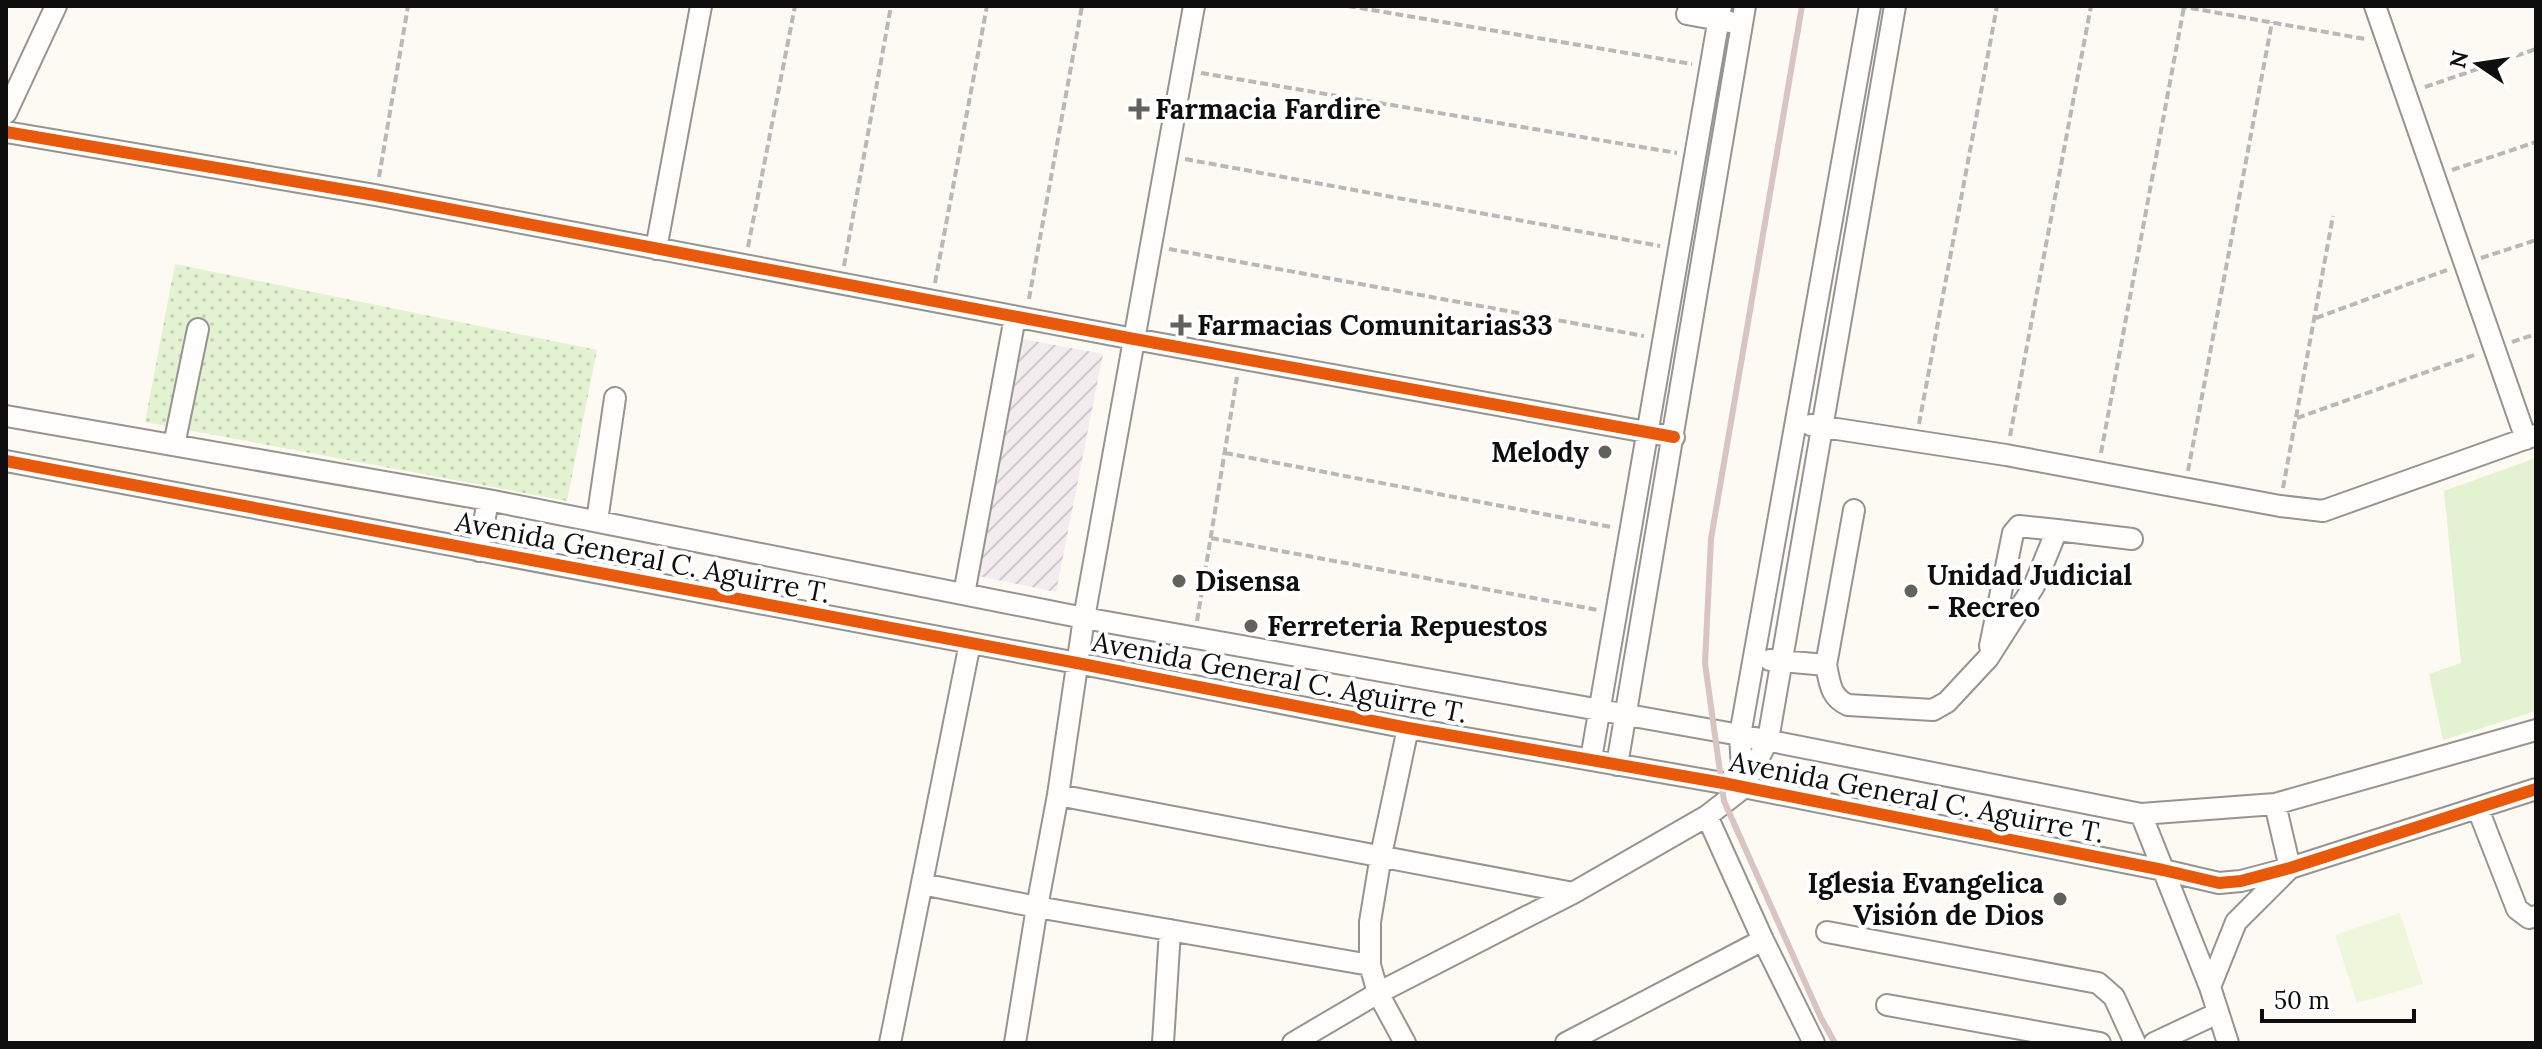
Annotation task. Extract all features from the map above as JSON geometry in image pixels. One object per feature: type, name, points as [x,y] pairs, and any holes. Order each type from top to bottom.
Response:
[{"type":"street","points":[[6,113],[56,6]]},
{"type":"street","points":[[656,249],[701,6]]},
{"type":"street","points":[[1015,1043],[1058,795],[1084,618],[1194,6]]},
{"type":"street","points":[[1743,788],[1740,735],[1870,6]]},
{"type":"street","points":[[1293,1043],[1378,993],[1573,893],[1707,816],[1743,788],[1768,740],[1895,6]]},
{"type":"street","points":[[1795,422],[2006,455],[2280,506],[2323,511],[2531,437],[2494,348],[2375,6]]},
{"type":"street","points":[[1591,759],[1720,13]]},
{"type":"street","points":[[1617,765],[1744,15],[1687,14]]},
{"type":"street","points":[[6,132],[375,195],[1240,359],[1674,437]]},
{"type":"street","points":[[1843,154],[1869,158]]},
{"type":"street","points":[[964,594],[1020,318]]},
{"type":"street","points":[[174,445],[198,329]]},
{"type":"street","points":[[597,521],[615,398]]},
{"type":"street","name":"Avenida General C. Aguirre T.","points":[[6,416],[488,500],[1084,618],[1768,740],[2141,814],[2275,804],[2536,730]]},
{"type":"street","name":"Avenida General C. Aguirre T.","points":[[6,461],[1408,728],[1591,759],[2219,883],[2241,881],[2290,868],[2536,789]]},
{"type":"street","points":[[479,551],[488,500]]},
{"type":"street","points":[[1854,510],[1826,665],[1833,694],[1848,705],[1933,710],[1947,702],[1988,658],[2034,586],[2057,530]]},
{"type":"street","points":[[1988,658],[2013,533],[2019,526],[2132,539]]},
{"type":"street","points":[[890,1043],[970,643]]},
{"type":"street","points":[[1754,658],[1826,665]]},
{"type":"street","points":[[1405,1043],[1378,993],[1370,965],[1370,922],[1408,728]]},
{"type":"street","points":[[1058,795],[1573,893]]},
{"type":"street","points":[[2210,987],[2236,922],[2290,868],[2275,804]]},
{"type":"street","points":[[2478,809],[2517,909],[2529,918],[2536,916]]},
{"type":"street","points":[[2141,814],[2210,987],[2228,1043]]},
{"type":"street","points":[[1707,816],[1814,1043]]},
{"type":"street","points":[[922,884],[1370,965]]},
{"type":"street","points":[[1163,1043],[1170,930]]},
{"type":"street","points":[[1827,932],[2098,983],[2114,997],[2135,1043]]},
{"type":"street","points":[[1566,1043],[1763,940]]},
{"type":"street","points":[[1887,1005],[2100,1043]]},
{"type":"street","points":[[2154,1043],[2218,1013]]},
{"type":"path","points":[[375,195],[408,6]]},
{"type":"path","points":[[744,265],[795,6]]},
{"type":"path","points":[[841,284],[891,6]]},
{"type":"path","points":[[932,301],[987,6]]},
{"type":"path","points":[[1020,318],[1082,6]]},
{"type":"path","points":[[1348,6],[1710,67]]},
{"type":"path","points":[[1915,441],[1997,6]]},
{"type":"path","points":[[2006,455],[2091,6]]},
{"type":"path","points":[[2097,473],[2181,6],[2388,43]]},
{"type":"path","points":[[2185,488],[2272,22]]},
{"type":"path","points":[[2406,94],[2536,49]]},
{"type":"path","points":[[1182,70],[1695,156]]},
{"type":"path","points":[[2434,176],[2536,142]]},
{"type":"path","points":[[1167,156],[1678,250]]},
{"type":"path","points":[[2280,506],[2333,216]]},
{"type":"path","points":[[2314,319],[2536,240]]},
{"type":"path","points":[[1151,245],[1663,340]]},
{"type":"path","points":[[2296,419],[2494,348]]},
{"type":"path","points":[[1194,638],[1240,359]]},
{"type":"path","points":[[1225,453],[1630,530]]},
{"type":"path","points":[[1211,538],[1615,614]]},
{"type":"shaded area","points":[[1023,339],[1103,354],[1056,592],[978,576]]},
{"type":"green space","points":[[175,264],[597,350],[567,501],[145,422]]},
{"type":"green space","points":[[2536,458],[2536,711],[2443,740],[2429,674],[2461,663],[2444,491]]},
{"type":"green space","points":[[2400,913],[2423,984],[2357,1003],[2335,935]]},
{"type":"railway","points":[[1802,6],[1711,539],[1705,663],[1724,801],[1835,1043]]},
{"type":"cycle path","points":[[6,132],[375,195],[1134,339],[1674,437]]},
{"type":"cycle path","points":[[6,461],[1408,728],[1723,783],[2219,883],[2241,881],[2290,868],[2536,789]]},
{"type":"place","name":"Farmacia Fardire","points":[[1139,109]]},
{"type":"place","name":"Farmacias Comunitarias33","points":[[1181,325]]},
{"type":"place","name":"Melody","points":[[1605,452]]},
{"type":"place","name":"Disensa","points":[[1179,581]]},
{"type":"place","name":"Unidad Judicial - Recreo","points":[[1911,591]]},
{"type":"place","name":"Ferreteria Repuestos","points":[[1251,626]]},
{"type":"place","name":"Iglesia Evangelica Visión de Dios","points":[[2060,899]]}]
